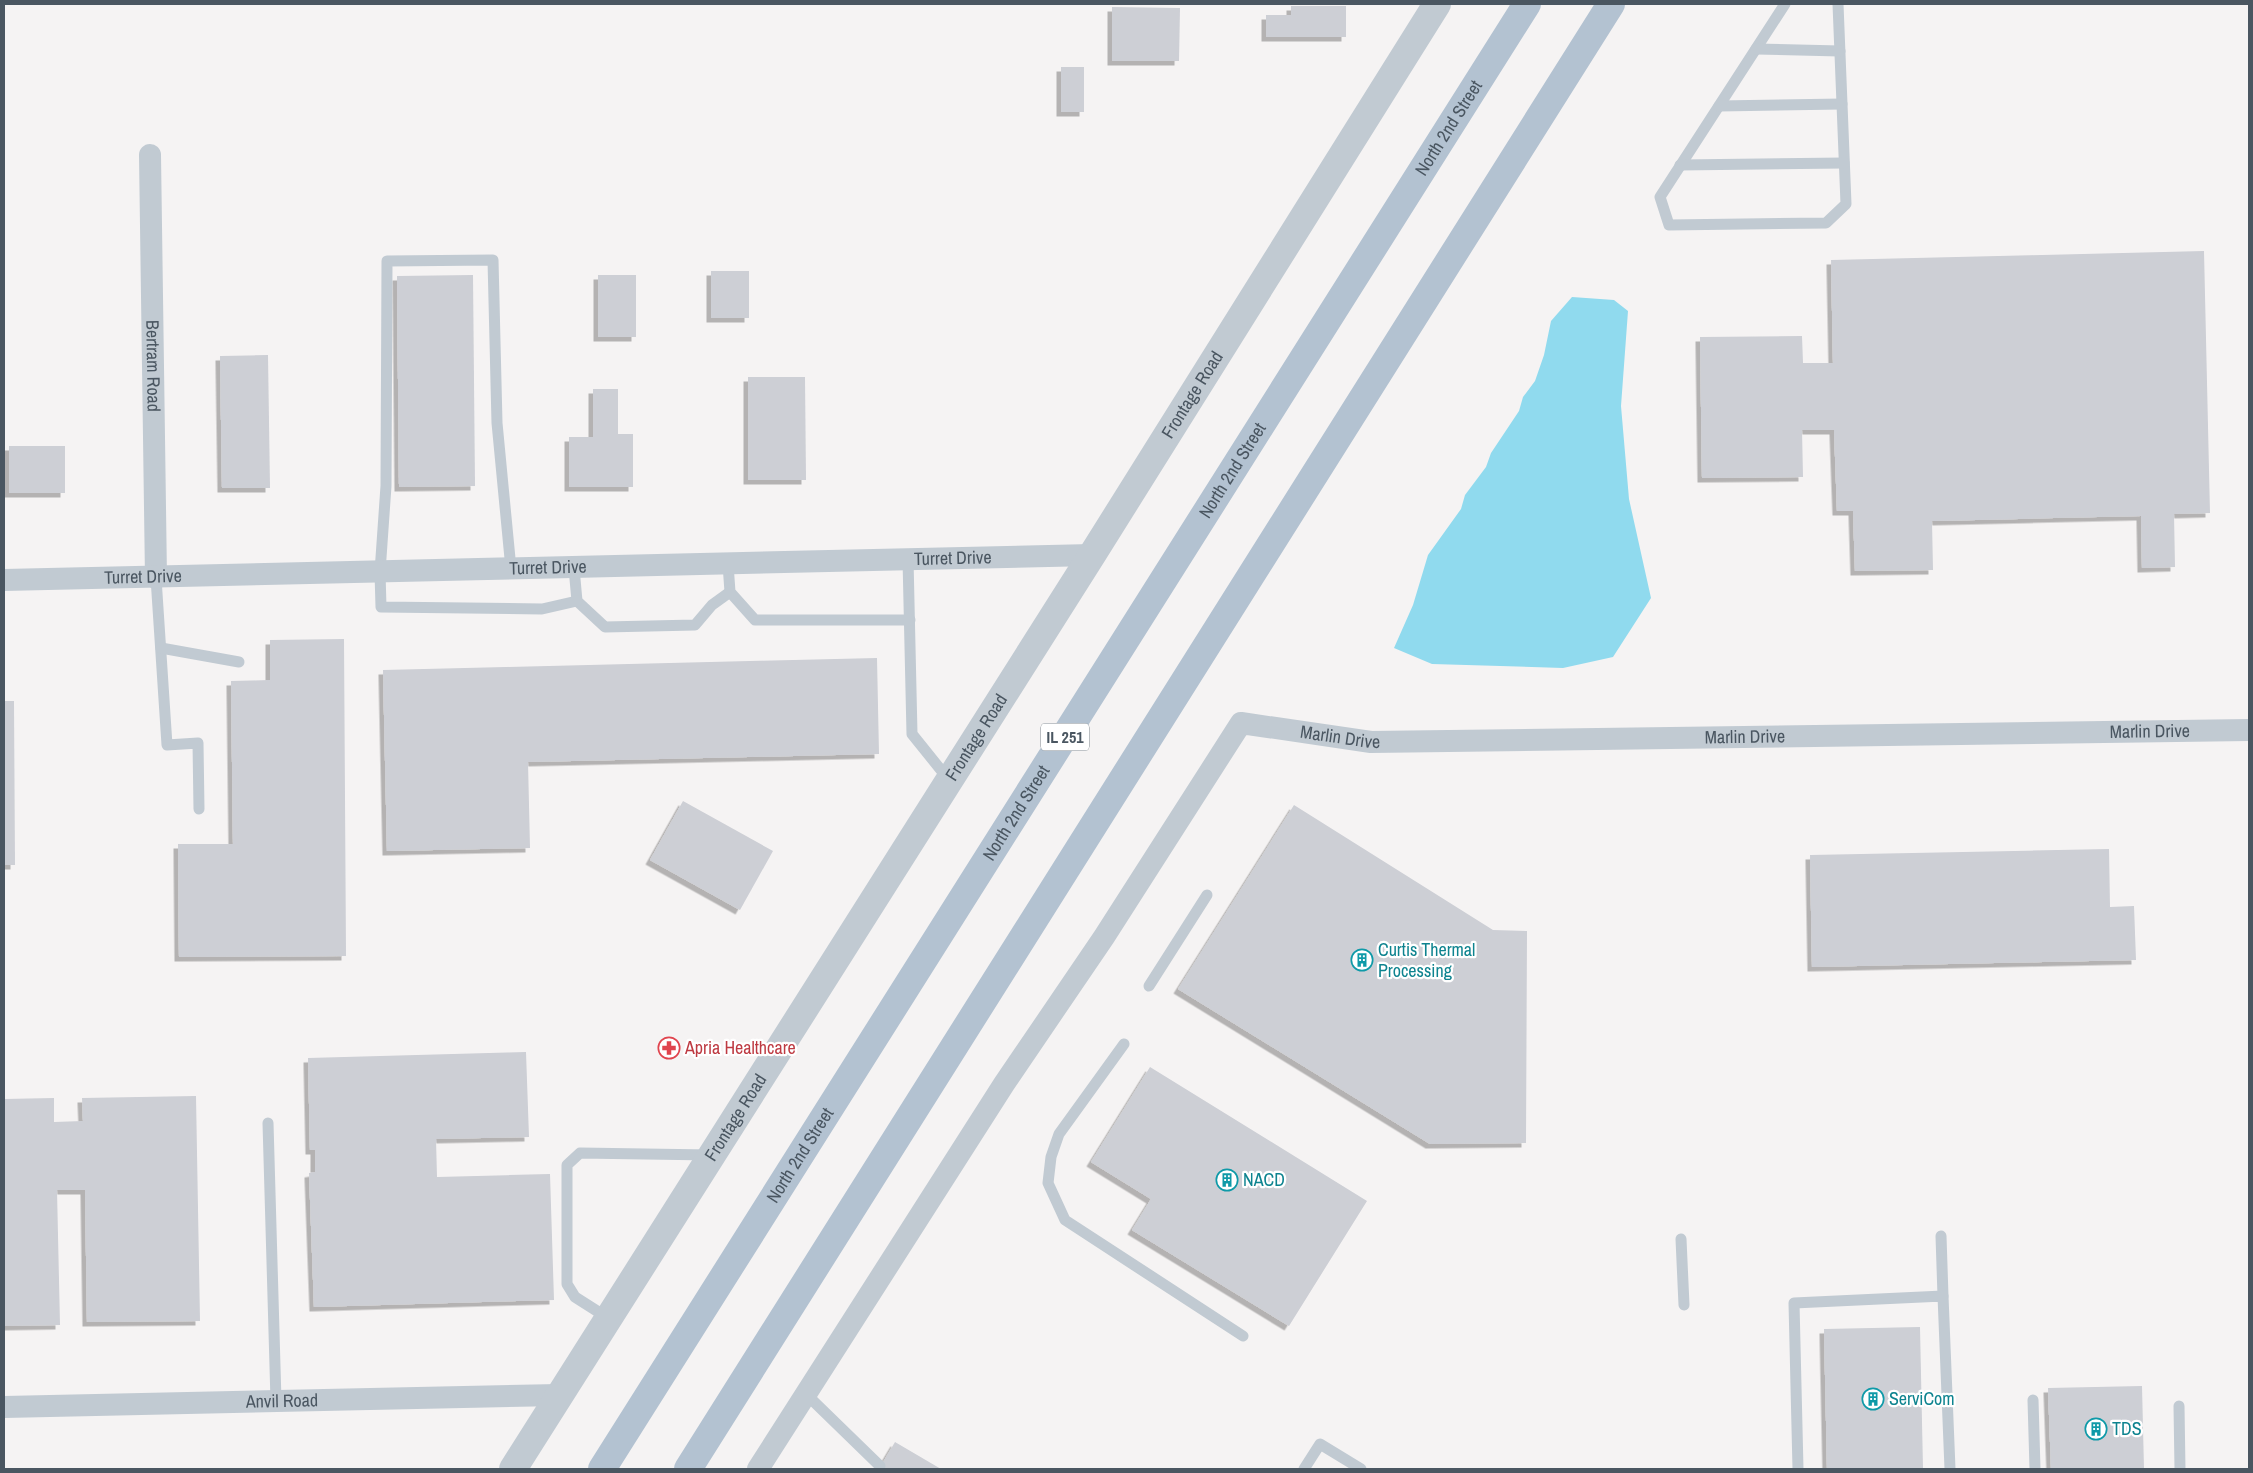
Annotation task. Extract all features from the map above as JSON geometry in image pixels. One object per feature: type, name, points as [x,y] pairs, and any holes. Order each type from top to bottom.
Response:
[{"type":"main road","name":"North 2nd Street","points":[[602,1469],[1527,4]]},
{"type":"main road","points":[[688,1469],[1611,4]]},
{"type":"street","name":"Frontage Road","points":[[513,1469],[1092,555],[1437,4]]},
{"type":"street","name":"Bertram Road","points":[[150,155],[156,578]]},
{"type":"street","name":"Turret Drive","points":[[4,580],[1092,555]]},
{"type":"street","name":"Marlin Drive","points":[[807,1395],[1004,1084],[1104,937],[1241,723],[1371,742],[2249,730]]},
{"type":"street","name":"Anvil Road","points":[[4,1406],[559,1395]]},
{"type":"street","points":[[758,1469],[807,1395]]},
{"type":"lane","points":[[1785,4],[1660,196],[1668,225],[1826,223],[1846,204],[1838,4]]},
{"type":"lane","points":[[1756,49],[1840,51]]},
{"type":"lane","points":[[1719,106],[1842,104]]},
{"type":"lane","points":[[1680,165],[1844,163]]},
{"type":"lane","points":[[512,569],[497,422],[493,260],[387,261],[386,486],[380,572],[381,607],[542,609],[577,601]]},
{"type":"lane","points":[[908,559],[912,734],[949,780]]},
{"type":"lane","points":[[728,564],[730,592],[755,620],[910,620]]},
{"type":"lane","points":[[574,568],[577,601],[605,626],[695,625],[712,605],[730,592]]},
{"type":"lane","points":[[156,578],[166,745],[198,743],[199,809]]},
{"type":"lane","points":[[161,648],[239,662]]},
{"type":"lane","points":[[1149,986],[1208,895]]},
{"type":"lane","points":[[1124,1044],[1059,1134],[1051,1157],[1048,1183],[1056,1203],[1065,1220],[1243,1336]]},
{"type":"lane","points":[[268,1123],[276,1401]]},
{"type":"lane","points":[[608,1318],[575,1297],[567,1284],[567,1165],[580,1153],[711,1155]]},
{"type":"lane","points":[[1941,1236],[1950,1469]]},
{"type":"lane","points":[[1681,1239],[1684,1305]]},
{"type":"lane","points":[[1798,1469],[1794,1303],[1943,1296]]},
{"type":"lane","points":[[807,1395],[880,1466]]},
{"type":"lane","points":[[2033,1400],[2035,1469]]},
{"type":"lane","points":[[2179,1406],[2180,1469]]},
{"type":"lane","points":[[1304,1469],[1320,1444],[1361,1469]]},
{"type":"water","points":[[1572,297],[1614,300],[1628,311],[1621,406],[1629,499],[1651,598],[1613,657],[1563,668],[1432,664],[1394,648],[1413,605],[1428,555],[1461,509],[1465,495],[1486,467],[1491,453],[1519,411],[1523,397],[1535,381],[1544,355],[1551,321]]},
{"type":"building","points":[[1291,6],[1346,6],[1346,37],[1266,37],[1266,15],[1291,15]]},
{"type":"building","points":[[1112,7],[1180,8],[1179,61],[1112,61]]},
{"type":"building","points":[[1061,67],[1084,67],[1084,112],[1061,112]]},
{"type":"building","points":[[2204,251],[2210,513],[2174,514],[2175,567],[2142,568],[2141,516],[1932,521],[1933,570],[1855,571],[1853,511],[1837,511],[1834,430],[1802,430],[1803,477],[1702,478],[1700,337],[1802,336],[1803,363],[1833,363],[1831,260]]},
{"type":"building","points":[[711,271],[749,271],[749,318],[711,318]]},
{"type":"building","points":[[473,275],[475,486],[399,487],[397,276]]},
{"type":"building","points":[[598,275],[636,275],[636,337],[598,337]]},
{"type":"building","points":[[268,355],[270,488],[222,488],[220,356]]},
{"type":"building","points":[[748,377],[805,377],[806,480],[748,480]]},
{"type":"building","points":[[593,389],[618,389],[618,434],[633,434],[633,487],[569,487],[569,437],[593,437]]},
{"type":"building","points":[[9,446],[65,446],[65,493],[9,493]]},
{"type":"building","points":[[344,639],[346,956],[179,957],[178,844],[233,844],[231,681],[270,680],[270,640]]},
{"type":"building","points":[[877,658],[879,754],[528,762],[530,848],[387,851],[383,670]]},
{"type":"building","points":[[4,701],[14,701],[15,865],[4,865]]},
{"type":"building","points":[[683,801],[773,851],[740,910],[650,860]]},
{"type":"building","name":"Curtis Thermal Processing","points":[[1294,805],[1493,930],[1527,931],[1526,1143],[1430,1144],[1178,989]]},
{"type":"building","points":[[2109,849],[2110,907],[2134,906],[2136,960],[1812,967],[1810,855]]},
{"type":"building","points":[[526,1052],[529,1137],[436,1139],[437,1177],[550,1174],[554,1300],[314,1307],[309,1173],[315,1172],[315,1150],[310,1150],[308,1058]]},
{"type":"building","name":"NACD","points":[[1150,1067],[1367,1201],[1289,1326],[1132,1230],[1151,1199],[1091,1162]]},
{"type":"building","points":[[196,1096],[200,1321],[87,1322],[85,1190],[57,1190],[60,1325],[4,1326],[4,1099],[54,1098],[54,1122],[83,1121],[82,1098]]},
{"type":"building","name":"ServiCom","points":[[1920,1327],[1923,1469],[1827,1469],[1824,1329]]},
{"type":"building","name":"TDS","points":[[2142,1386],[2144,1469],[2051,1469],[2048,1388]]},
{"type":"building","points":[[895,1442],[941,1469],[879,1469]]},
{"type":"place","name":"Curtis Thermal Processing","points":[[1362,960]]},
{"type":"place","name":"Apria Healthcare","points":[[669,1048]]},
{"type":"place","name":"NACD","points":[[1227,1180]]},
{"type":"place","name":"ServiCom","points":[[1873,1399]]},
{"type":"place","name":"TDS","points":[[2096,1429]]}]
